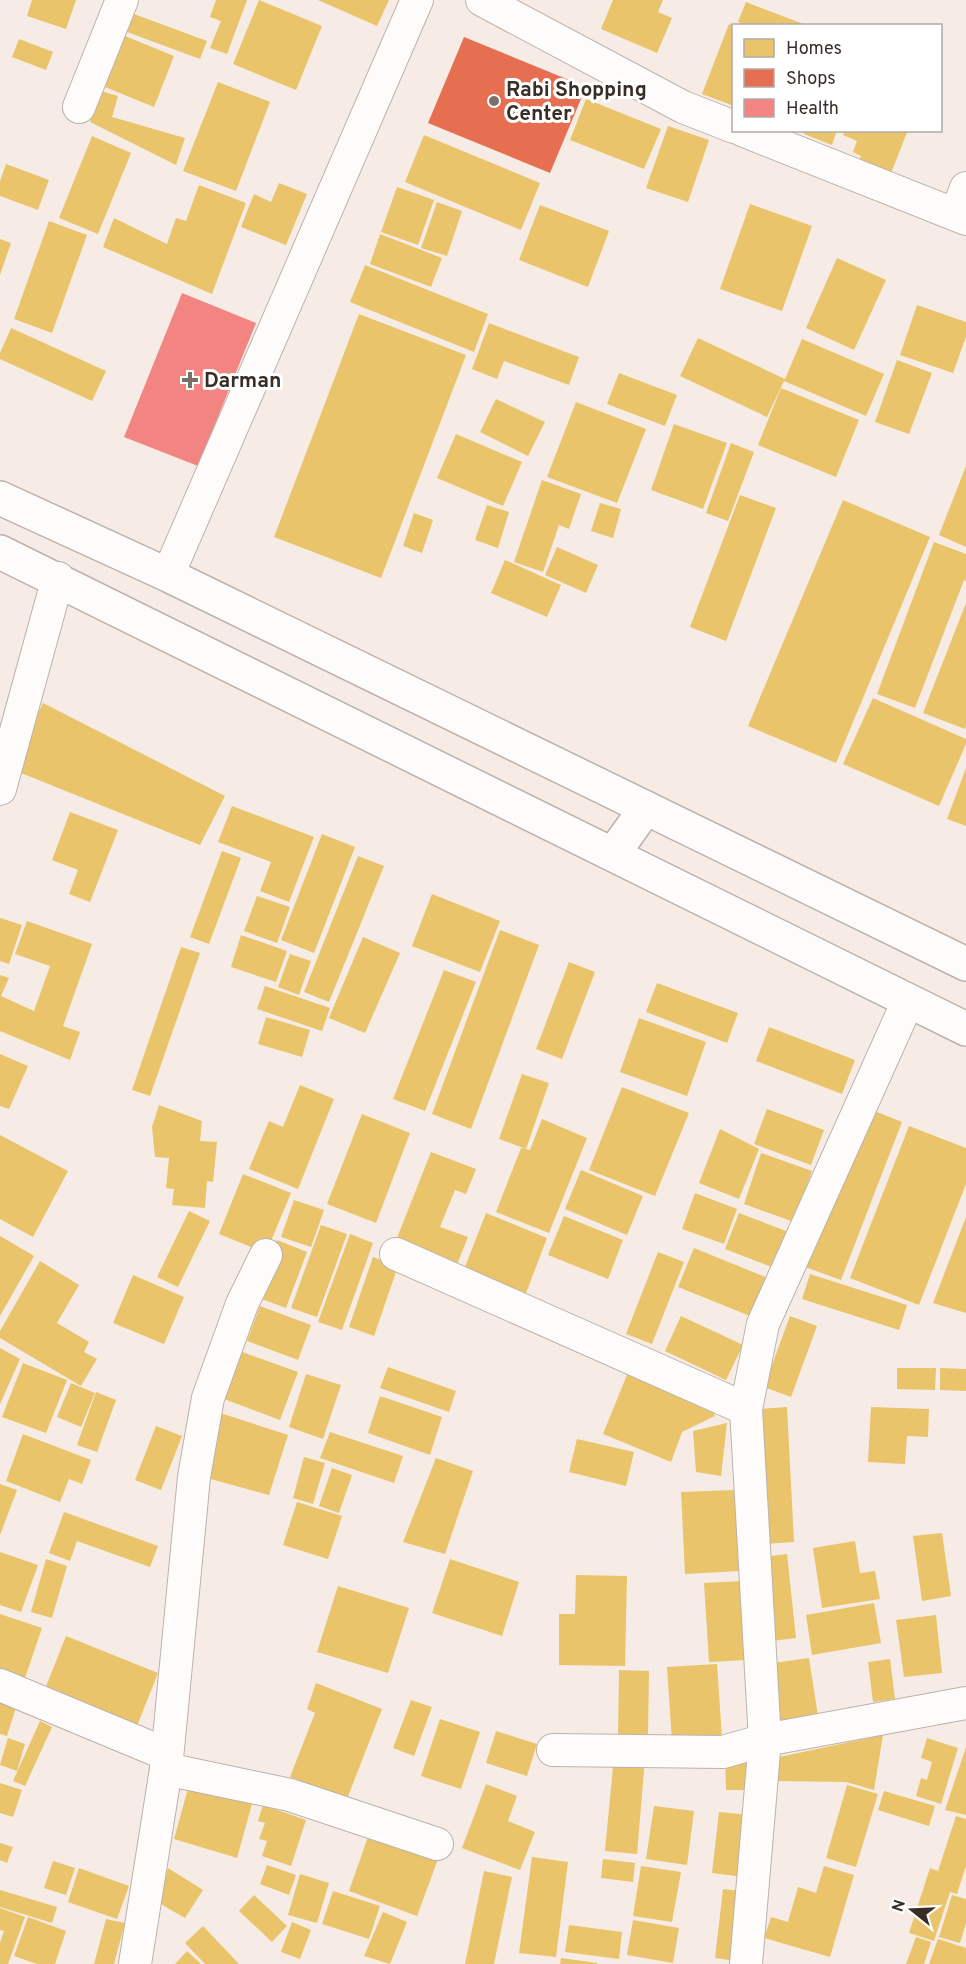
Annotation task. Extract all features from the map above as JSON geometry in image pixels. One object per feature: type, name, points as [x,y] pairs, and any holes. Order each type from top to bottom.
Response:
[{"type":"main road","points":[[0,498],[168,575],[966,964]]},
{"type":"main road","points":[[0,552],[58,578],[966,1029]]},
{"type":"main road","points":[[613,855],[646,807]]},
{"type":"main road","points":[[908,1001],[966,1053]]},
{"type":"street","points":[[79,107],[122,0]]},
{"type":"street","points":[[168,575],[417,0]]},
{"type":"street","points":[[482,0],[684,107],[732,126]]},
{"type":"street","points":[[748,132],[962,207]]},
{"type":"street","points":[[0,789],[58,578]]},
{"type":"street","points":[[746,1964],[765,1740],[746,1408],[763,1324],[908,1001]]},
{"type":"street","points":[[396,1254],[746,1408]]},
{"type":"street","points":[[135,1964],[166,1761],[194,1477],[208,1398],[242,1305],[266,1255]]},
{"type":"street","points":[[0,1685],[166,1761],[290,1795],[437,1844]]},
{"type":"street","points":[[553,1750],[723,1752],[765,1740],[966,1703]]},
{"type":"building: Homes","points":[[32,0],[76,0],[66,29],[27,16]]},
{"type":"building: Homes","points":[[216,0],[247,0],[227,54],[210,48],[221,21],[210,17]]},
{"type":"building: Homes","points":[[259,0],[322,26],[296,90],[233,64]]},
{"type":"building: Homes","points":[[318,0],[389,0],[377,26]]},
{"type":"building: Homes","points":[[613,0],[663,0],[658,12],[672,18],[657,53],[601,29]]},
{"type":"building: Homes","points":[[746,2],[803,24],[742,24],[738,22]]},
{"type":"building: Homes","points":[[134,14],[207,41],[200,59],[127,32]]},
{"type":"building: Homes","points":[[729,24],[732,25],[732,105],[702,94]]},
{"type":"building: Homes","points":[[125,36],[174,56],[154,107],[105,87]]},
{"type":"building: Homes","points":[[19,39],[53,52],[46,70],[12,57]]},
{"type":"building: Homes","points":[[218,82],[270,102],[236,191],[183,171]]},
{"type":"building: Homes","points":[[101,91],[118,96],[112,117],[185,138],[176,165],[90,122]]},
{"type":"building: Homes","points":[[586,99],[661,129],[644,169],[570,140]]},
{"type":"building: Homes","points":[[668,126],[709,140],[688,202],[646,188]]},
{"type":"building: Homes","points":[[804,132],[836,132],[832,145],[804,134]]},
{"type":"building: Homes","points":[[844,132],[907,132],[891,173],[859,160],[861,156],[853,152],[857,141],[843,135]]},
{"type":"building: Homes","points":[[424,135],[540,183],[521,230],[405,182]]},
{"type":"building: Homes","points":[[92,136],[131,153],[98,234],[59,218]]},
{"type":"building: Homes","points":[[6,164],[49,180],[38,210],[0,196],[0,181]]},
{"type":"building: Homes","points":[[279,183],[307,194],[286,245],[241,227],[254,194],[271,202]]},
{"type":"building: Homes","points":[[199,185],[246,203],[212,294],[103,247],[114,218],[167,244],[176,218],[186,221]]},
{"type":"building: Homes","points":[[397,187],[434,200],[418,245],[381,232]]},
{"type":"building: Homes","points":[[437,202],[462,211],[447,256],[421,248]]},
{"type":"building: Homes","points":[[750,204],[812,226],[782,311],[720,289]]},
{"type":"building: Homes","points":[[540,205],[609,231],[588,287],[519,260]]},
{"type":"building: Homes","points":[[49,221],[87,235],[52,333],[14,319]]},
{"type":"building: Homes","points":[[380,234],[442,258],[431,287],[370,264]]},
{"type":"building: Homes","points":[[0,239],[11,243],[0,275]]},
{"type":"building: Homes","points":[[837,258],[886,280],[854,350],[806,328]]},
{"type":"building: Homes","points":[[365,265],[488,314],[474,352],[350,302]]},
{"type":"building: Homes","points":[[917,305],[966,322],[966,337],[953,373],[900,355]]},
{"type":"building: Homes","points":[[359,314],[466,355],[381,578],[274,537]]},
{"type":"building: Homes","points":[[489,323],[579,357],[569,385],[504,361],[497,379],[472,369]]},
{"type":"building: Homes","points":[[11,328],[106,371],[92,401],[0,359],[0,353]]},
{"type":"building: Homes","points":[[698,338],[785,379],[802,339],[884,374],[866,416],[784,381],[767,417],[680,376]]},
{"type":"building: Homes","points":[[897,360],[932,373],[909,434],[875,422]]},
{"type":"building: Homes","points":[[619,373],[677,395],[665,426],[607,404]]},
{"type":"building: Homes","points":[[781,388],[859,420],[836,477],[758,445]]},
{"type":"building: Homes","points":[[496,399],[545,422],[528,456],[480,432]]},
{"type":"building: Homes","points":[[576,402],[646,429],[617,503],[547,477]]},
{"type":"building: Homes","points":[[674,424],[727,443],[703,509],[651,490]]},
{"type":"building: Homes","points":[[456,434],[522,462],[503,506],[437,478]]},
{"type":"building: Homes","points":[[731,443],[754,452],[728,521],[706,513]]},
{"type":"building: Homes","points":[[966,466],[966,547],[939,535]]},
{"type":"building: Homes","points":[[542,480],[581,494],[569,529],[559,525],[543,572],[514,562]]},
{"type":"building: Homes","points":[[740,495],[776,508],[726,641],[690,627]]},
{"type":"building: Homes","points":[[843,500],[930,537],[836,763],[748,726]]},
{"type":"building: Homes","points":[[600,503],[621,509],[613,538],[591,531]]},
{"type":"building: Homes","points":[[487,505],[509,512],[498,548],[475,540]]},
{"type":"building: Homes","points":[[414,513],[433,520],[422,553],[403,546]]},
{"type":"building: Homes","points":[[934,542],[966,554],[966,581],[964,580],[915,708],[877,694]]},
{"type":"building: Homes","points":[[557,547],[598,565],[586,593],[545,575]]},
{"type":"building: Homes","points":[[505,560],[561,585],[547,617],[491,593]]},
{"type":"building: Homes","points":[[966,603],[966,726],[965,729],[923,713]]},
{"type":"building: Homes","points":[[873,698],[966,739],[966,744],[939,806],[843,764]]},
{"type":"building: Homes","points":[[43,703],[225,796],[200,845],[11,769]]},
{"type":"building: Homes","points":[[966,768],[966,826],[947,819]]},
{"type":"building: Homes","points":[[232,806],[314,837],[289,902],[260,891],[271,862],[218,842]]},
{"type":"building: Homes","points":[[70,812],[118,830],[90,902],[69,894],[78,870],[52,860]]},
{"type":"building: Homes","points":[[322,834],[355,847],[314,953],[281,940]]},
{"type":"building: Homes","points":[[222,851],[241,858],[209,944],[190,937]]},
{"type":"building: Homes","points":[[358,856],[384,866],[329,1002],[304,992]]},
{"type":"building: Homes","points":[[432,894],[500,921],[480,972],[412,946]]},
{"type":"building: Homes","points":[[257,896],[290,907],[277,943],[244,931]]},
{"type":"building: Homes","points":[[0,918],[22,925],[9,964],[0,961]]},
{"type":"building: Homes","points":[[27,921],[92,944],[63,1026],[80,1032],[70,1060],[0,1031],[0,975],[9,978],[1,996],[34,1011],[50,966],[15,954]]},
{"type":"building: Homes","points":[[500,930],[539,945],[471,1129],[432,1114]]},
{"type":"building: Homes","points":[[241,935],[287,951],[276,982],[231,967]]},
{"type":"building: Homes","points":[[363,937],[400,953],[365,1033],[329,1018]]},
{"type":"building: Homes","points":[[181,947],[200,953],[150,1096],[132,1090]]},
{"type":"building: Homes","points":[[290,954],[311,961],[299,995],[278,987]]},
{"type":"building: Homes","points":[[569,962],[595,972],[562,1059],[536,1049]]},
{"type":"building: Homes","points":[[444,970],[476,982],[425,1111],[393,1099]]},
{"type":"building: Homes","points":[[657,983],[738,1013],[727,1043],[646,1012]]},
{"type":"building: Homes","points":[[265,986],[330,1008],[322,1031],[257,1009]]},
{"type":"building: Homes","points":[[266,1017],[310,1030],[302,1057],[258,1044]]},
{"type":"building: Homes","points":[[639,1018],[706,1042],[687,1096],[620,1072]]},
{"type":"building: Homes","points":[[769,1027],[855,1060],[842,1094],[756,1061]]},
{"type":"building: Homes","points":[[0,1054],[28,1066],[9,1109],[0,1106]]},
{"type":"building: Homes","points":[[522,1074],[549,1083],[526,1149],[499,1139]]},
{"type":"building: Homes","points":[[300,1085],[334,1099],[298,1189],[249,1169],[269,1121],[283,1127]]},
{"type":"building: Homes","points":[[622,1087],[689,1113],[655,1196],[589,1170]]},
{"type":"building: Homes","points":[[159,1105],[202,1121],[200,1141],[217,1142],[213,1182],[207,1181],[205,1208],[172,1205],[174,1189],[166,1188],[169,1158],[155,1157],[152,1127]]},
{"type":"building: Homes","points":[[867,1108],[902,1122],[841,1280],[805,1267]]},
{"type":"building: Homes","points":[[767,1109],[824,1130],[811,1165],[754,1144]]},
{"type":"building: Homes","points":[[362,1114],[410,1133],[376,1223],[327,1204]]},
{"type":"building: Homes","points":[[542,1119],[587,1138],[549,1233],[496,1212],[521,1148],[530,1150]]},
{"type":"building: Homes","points":[[909,1126],[966,1148],[966,1184],[919,1305],[850,1278]]},
{"type":"building: Homes","points":[[720,1129],[759,1149],[739,1199],[699,1183]]},
{"type":"building: Homes","points":[[0,1135],[68,1171],[33,1237],[0,1219]]},
{"type":"building: Homes","points":[[431,1152],[476,1169],[466,1194],[455,1190],[440,1227],[468,1237],[456,1267],[395,1243]]},
{"type":"building: Homes","points":[[761,1153],[812,1171],[794,1222],[744,1204]]},
{"type":"building: Homes","points":[[581,1170],[643,1196],[627,1235],[565,1209]]},
{"type":"building: Homes","points":[[243,1174],[291,1193],[266,1253],[219,1234]]},
{"type":"building: Homes","points":[[695,1193],[737,1209],[724,1244],[682,1229]]},
{"type":"building: Homes","points":[[294,1200],[324,1210],[311,1247],[281,1237]]},
{"type":"building: Homes","points":[[189,1211],[210,1221],[178,1287],[157,1277]]},
{"type":"building: Homes","points":[[486,1213],[547,1238],[525,1296],[463,1272]]},
{"type":"building: Homes","points":[[739,1213],[791,1233],[777,1269],[725,1249]]},
{"type":"building: Homes","points":[[564,1216],[623,1240],[608,1279],[548,1255]]},
{"type":"building: Homes","points":[[966,1217],[966,1313],[933,1303]]},
{"type":"building: Homes","points":[[321,1225],[347,1234],[317,1317],[291,1308]]},
{"type":"building: Homes","points":[[350,1234],[373,1243],[342,1330],[318,1322]]},
{"type":"building: Homes","points":[[0,1236],[34,1256],[0,1316]]},
{"type":"building: Homes","points":[[277,1240],[307,1252],[286,1308],[256,1297]]},
{"type":"building: Homes","points":[[694,1248],[770,1279],[755,1318],[678,1287]]},
{"type":"building: Homes","points":[[658,1252],[684,1262],[652,1344],[626,1334]]},
{"type":"building: Homes","points":[[373,1257],[398,1266],[374,1336],[349,1327]]},
{"type":"building: Homes","points":[[40,1261],[79,1285],[57,1323],[89,1342],[84,1352],[97,1359],[81,1386],[0,1338],[0,1331]]},
{"type":"building: Homes","points":[[810,1274],[907,1305],[899,1330],[802,1299]]},
{"type":"building: Homes","points":[[133,1275],[184,1297],[164,1344],[113,1323]]},
{"type":"building: Homes","points":[[260,1306],[311,1325],[298,1360],[247,1341]]},
{"type":"building: Homes","points":[[681,1316],[743,1345],[726,1380],[665,1351]]},
{"type":"building: Homes","points":[[790,1316],[817,1326],[791,1397],[764,1387]]},
{"type":"building: Homes","points":[[0,1348],[20,1359],[0,1404]]},
{"type":"building: Homes","points":[[234,1349],[298,1372],[280,1420],[216,1396]]},
{"type":"building: Homes","points":[[23,1363],[67,1380],[46,1433],[2,1417]]},
{"type":"building: Homes","points":[[631,1365],[709,1404],[715,1416],[682,1432],[671,1462],[603,1434]]},
{"type":"building: Homes","points":[[388,1367],[456,1391],[449,1412],[380,1388]]},
{"type":"building: Homes","points":[[897,1368],[936,1368],[935,1390],[897,1389]]},
{"type":"building: Homes","points":[[940,1368],[966,1369],[966,1391],[940,1390]]},
{"type":"building: Homes","points":[[306,1374],[341,1385],[323,1439],[289,1427]]},
{"type":"building: Homes","points":[[71,1383],[95,1393],[81,1427],[57,1417]]},
{"type":"building: Homes","points":[[96,1392],[116,1400],[97,1452],[77,1445]]},
{"type":"building: Homes","points":[[380,1396],[442,1417],[430,1455],[368,1433]]},
{"type":"building: Homes","points":[[787,1407],[794,1542],[764,1544],[757,1409]]},
{"type":"building: Homes","points":[[871,1407],[929,1409],[928,1437],[907,1436],[905,1464],[868,1462]]},
{"type":"building: Homes","points":[[214,1411],[288,1435],[269,1495],[207,1478]]},
{"type":"building: Homes","points":[[727,1423],[721,1476],[696,1472],[693,1431]]},
{"type":"building: Homes","points":[[156,1426],[182,1436],[161,1490],[135,1480]]},
{"type":"building: Homes","points":[[330,1432],[403,1456],[394,1483],[320,1458]]},
{"type":"building: Homes","points":[[23,1434],[91,1460],[82,1484],[69,1479],[60,1502],[6,1481]]},
{"type":"building: Homes","points":[[577,1439],[634,1452],[626,1486],[569,1472]]},
{"type":"building: Homes","points":[[304,1457],[325,1463],[313,1504],[293,1498]]},
{"type":"building: Homes","points":[[436,1458],[473,1471],[445,1554],[403,1542]]},
{"type":"building: Homes","points":[[332,1468],[352,1475],[339,1513],[319,1506]]},
{"type":"building: Homes","points":[[0,1484],[17,1490],[0,1535]]},
{"type":"building: Homes","points":[[736,1490],[740,1571],[685,1574],[681,1492]]},
{"type":"building: Homes","points":[[297,1502],[342,1516],[328,1559],[283,1545]]},
{"type":"building: Homes","points":[[64,1512],[158,1546],[150,1567],[77,1541],[70,1561],[49,1553]]},
{"type":"building: Homes","points":[[942,1533],[951,1596],[922,1601],[913,1536]]},
{"type":"building: Homes","points":[[855,1541],[860,1573],[875,1571],[880,1599],[822,1608],[813,1548]]},
{"type":"building: Homes","points":[[0,1552],[38,1565],[21,1612],[0,1605]]},
{"type":"building: Homes","points":[[787,1554],[796,1638],[772,1641],[763,1557]]},
{"type":"building: Homes","points":[[46,1559],[67,1566],[52,1618],[31,1612]]},
{"type":"building: Homes","points":[[450,1559],[519,1582],[502,1636],[432,1613]]},
{"type":"building: Homes","points":[[576,1575],[627,1576],[625,1666],[559,1665],[559,1614],[575,1614]]},
{"type":"building: Homes","points":[[742,1581],[747,1660],[709,1662],[704,1583]]},
{"type":"building: Homes","points":[[338,1586],[409,1608],[388,1673],[317,1652]]},
{"type":"building: Homes","points":[[874,1603],[881,1643],[812,1655],[806,1615]]},
{"type":"building: Homes","points":[[0,1614],[42,1628],[25,1678],[0,1670]]},
{"type":"building: Homes","points":[[936,1615],[942,1673],[904,1677],[896,1620]]},
{"type":"building: Homes","points":[[66,1636],[158,1673],[137,1726],[45,1689]]},
{"type":"building: Homes","points":[[809,1658],[818,1716],[775,1722],[766,1664]]},
{"type":"building: Homes","points":[[890,1659],[895,1699],[873,1702],[868,1662]]},
{"type":"building: Homes","points":[[717,1664],[722,1738],[672,1742],[667,1667]]},
{"type":"building: Homes","points":[[619,1670],[649,1671],[648,1737],[618,1736]]},
{"type":"building: Homes","points":[[316,1683],[382,1709],[347,1799],[290,1777],[315,1713],[307,1709]]},
{"type":"building: Homes","points":[[0,1695],[18,1701],[7,1736],[0,1734]]},
{"type":"building: Homes","points":[[411,1700],[432,1707],[414,1756],[393,1748]]},
{"type":"building: Homes","points":[[440,1719],[480,1732],[461,1789],[421,1776]]},
{"type":"building: Homes","points":[[40,1721],[52,1727],[25,1786],[13,1781]]},
{"type":"building: Homes","points":[[496,1731],[537,1744],[527,1776],[486,1763]]},
{"type":"building: Homes","points":[[883,1735],[874,1790],[846,1782],[777,1781],[779,1757]]},
{"type":"building: Homes","points":[[8,1738],[25,1744],[17,1771],[0,1765]]},
{"type":"building: Homes","points":[[927,1738],[958,1748],[941,1804],[916,1796],[921,1778],[927,1780],[932,1762],[921,1758]]},
{"type":"building: Homes","points":[[966,1747],[966,1815],[945,1810]]},
{"type":"building: Homes","points":[[614,1756],[645,1759],[637,1854],[605,1851]]},
{"type":"building: Homes","points":[[725,1757],[755,1757],[756,1790],[726,1790]]},
{"type":"building: Homes","points":[[0,1783],[22,1790],[13,1817],[0,1813]]},
{"type":"building: Homes","points":[[486,1784],[517,1796],[508,1821],[535,1832],[520,1870],[462,1848]]},
{"type":"building: Homes","points":[[189,1785],[252,1804],[237,1858],[174,1839]]},
{"type":"building: Homes","points":[[847,1785],[878,1794],[856,1867],[826,1858]]},
{"type":"building: Homes","points":[[884,1791],[935,1806],[929,1826],[878,1810]]},
{"type":"building: Homes","points":[[263,1805],[306,1820],[291,1866],[262,1856],[267,1841],[259,1839],[265,1823],[258,1821]]},
{"type":"building: Homes","points":[[654,1806],[694,1811],[687,1865],[646,1859]]},
{"type":"building: Homes","points":[[719,1812],[751,1815],[744,1877],[712,1873]]},
{"type":"building: Homes","points":[[956,1816],[966,1819],[966,1866],[957,1894],[950,1892],[934,1941],[909,1933],[930,1868],[938,1871]]},
{"type":"building: Homes","points":[[369,1834],[438,1859],[417,1916],[349,1891]]},
{"type":"building: Homes","points":[[0,1843],[13,1847],[7,1863],[0,1860]]},
{"type":"building: Homes","points":[[532,1857],[568,1862],[556,1957],[519,1953]]},
{"type":"building: Homes","points":[[603,1859],[635,1863],[633,1882],[601,1878]]},
{"type":"building: Homes","points":[[53,1861],[75,1868],[66,1895],[44,1888]]},
{"type":"building: Homes","points":[[267,1865],[296,1875],[289,1895],[260,1884]]},
{"type":"building: Homes","points":[[641,1866],[681,1872],[672,1922],[633,1916]]},
{"type":"building: Homes","points":[[824,1866],[854,1875],[830,1957],[764,1938],[771,1917],[788,1922],[798,1887],[816,1893]]},
{"type":"building: Homes","points":[[79,1868],[129,1886],[117,1919],[68,1902]]},
{"type":"building: Homes","points":[[168,1868],[203,1890],[185,1918],[159,1903]]},
{"type":"building: Homes","points":[[484,1871],[512,1877],[494,1964],[465,1964]]},
{"type":"building: Homes","points":[[300,1874],[329,1883],[317,1923],[288,1915]]},
{"type":"building: Homes","points":[[723,1889],[744,1891],[736,1961],[715,1958]]},
{"type":"building: Homes","points":[[0,1890],[57,1907],[52,1923],[0,1907]]},
{"type":"building: Homes","points":[[333,1891],[380,1906],[369,1939],[322,1924]]},
{"type":"building: Homes","points":[[254,1895],[287,1926],[272,1942],[239,1911]]},
{"type":"building: Homes","points":[[952,1895],[966,1899],[966,1923],[960,1943],[939,1937]]},
{"type":"building: Homes","points":[[0,1908],[25,1917],[8,1964],[0,1964],[0,1943],[4,1931],[0,1930]]},
{"type":"building: Homes","points":[[383,1912],[407,1922],[390,1964],[364,1956]]},
{"type":"building: Homes","points":[[28,1917],[66,1931],[55,1964],[37,1964],[14,1956]]},
{"type":"building: Homes","points":[[106,1919],[125,1923],[114,1964],[94,1964]]},
{"type":"building: Homes","points":[[633,1920],[679,1928],[673,1963],[627,1955]]},
{"type":"building: Homes","points":[[292,1922],[311,1930],[300,1959],[281,1952]]},
{"type":"building: Homes","points":[[569,1925],[622,1932],[619,1959],[565,1952]]},
{"type":"building: Homes","points":[[203,1926],[239,1964],[205,1964],[185,1943]]},
{"type":"building: Homes","points":[[916,1937],[931,1942],[924,1964],[906,1964]]},
{"type":"building: Homes","points":[[938,1939],[966,1948],[966,1964],[929,1964]]},
{"type":"building: Homes","points":[[187,1951],[201,1964],[175,1964]]},
{"type":"building: Homes","points":[[561,1958],[597,1963],[597,1964],[560,1964]]},
{"type":"building: Shops","points":[[464,37],[586,87],[550,173],[428,123]]},
{"type":"building: Health","name":"Darman","points":[[182,293],[256,323],[198,466],[124,437]]},
{"type":"place","name":"Rabi Shopping Center","points":[[494,101]]},
{"type":"place","name":"Darman","points":[[190,380]]}]
